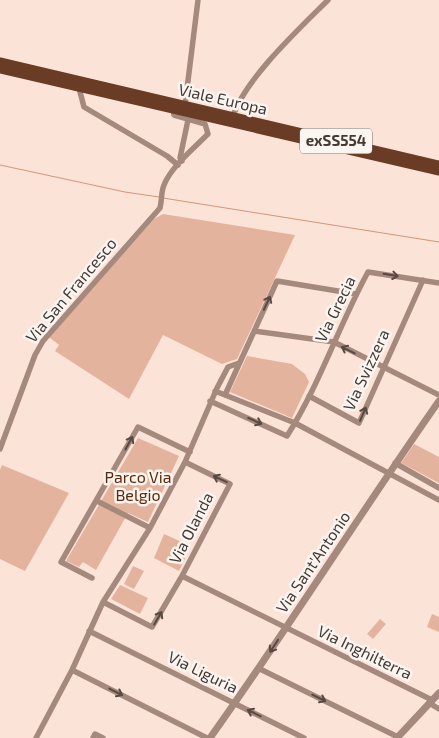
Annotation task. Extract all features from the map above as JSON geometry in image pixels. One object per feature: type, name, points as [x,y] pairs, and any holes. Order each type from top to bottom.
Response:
[{"type":"main road","name":"Viale Europa","points":[[0,62],[439,165]]},
{"type":"main road","name":"Viale Europa","points":[[0,69],[439,171]]},
{"type":"street","points":[[185,105],[198,0]]},
{"type":"street","points":[[233,116],[236,106],[258,74],[328,0]]},
{"type":"street","points":[[79,88],[84,106],[180,163]]},
{"type":"street","name":"Via San Francesco","points":[[0,450],[35,355],[43,341],[160,208],[164,184],[180,163],[208,134],[204,124],[174,115],[173,110]]},
{"type":"street","name":"Via San Francesco","points":[[180,163],[188,120]]},
{"type":"street","name":"Via Grecia","points":[[295,423],[368,272],[439,283]]},
{"type":"street","name":"Via Svizzera","points":[[309,396],[359,422],[423,280]]},
{"type":"street","points":[[225,395],[277,281],[356,294]]},
{"type":"street","points":[[254,331],[334,342],[439,395]]},
{"type":"street","points":[[36,738],[72,670],[104,602],[150,528],[185,462],[215,391],[228,367],[239,363]]},
{"type":"street","points":[[215,391],[295,423],[439,500]]},
{"type":"street","points":[[210,401],[287,436],[295,423]]},
{"type":"street","name":"Via Sant'Antonio","points":[[209,738],[260,668],[388,474],[439,401]]},
{"type":"street","points":[[92,578],[61,562],[138,426],[190,452]]},
{"type":"street","name":"Via Olanda","points":[[104,602],[152,627],[182,576],[230,484],[185,462]]},
{"type":"street","points":[[395,464],[439,488]]},
{"type":"street","points":[[97,501],[150,528]]},
{"type":"street","name":"Via Olanda","points":[[182,576],[286,628]]},
{"type":"street","name":"Via Inghilterra","points":[[286,628],[430,701],[439,708]]},
{"type":"street","name":"Via Liguria","points":[[89,631],[304,738]]},
{"type":"street","points":[[260,668],[398,737],[439,693]]},
{"type":"street","points":[[72,670],[209,738]]},
{"type":"street","points":[[94,736],[103,738]]},
{"type":"green space","points":[[163,214],[295,235],[237,359],[222,364],[163,335],[129,399],[55,351],[59,345],[49,337],[154,219]]},
{"type":"green space","points":[[247,356],[292,364],[305,374],[309,382],[292,418],[230,392]]},
{"type":"green space","name":"Parco Via Belgio","points":[[138,438],[179,456],[148,522],[128,513],[96,570],[83,562],[79,567],[66,561]]},
{"type":"green space","points":[[414,444],[439,457],[439,483],[401,463]]},
{"type":"green space","points":[[2,465],[69,493],[25,571],[0,559],[0,470]]},
{"type":"green space","points":[[164,534],[191,546],[179,571],[154,558]]},
{"type":"green space","points":[[133,566],[144,571],[134,589],[124,584]]},
{"type":"green space","points":[[120,585],[148,598],[140,614],[111,599]]},
{"type":"green space","points":[[432,614],[439,617],[439,632],[427,627]]},
{"type":"green space","points":[[380,619],[386,624],[373,639],[367,634]]},
{"type":"waterway","points":[[0,165],[125,192],[159,197]]},
{"type":"waterway","points":[[163,198],[439,242]]}]
